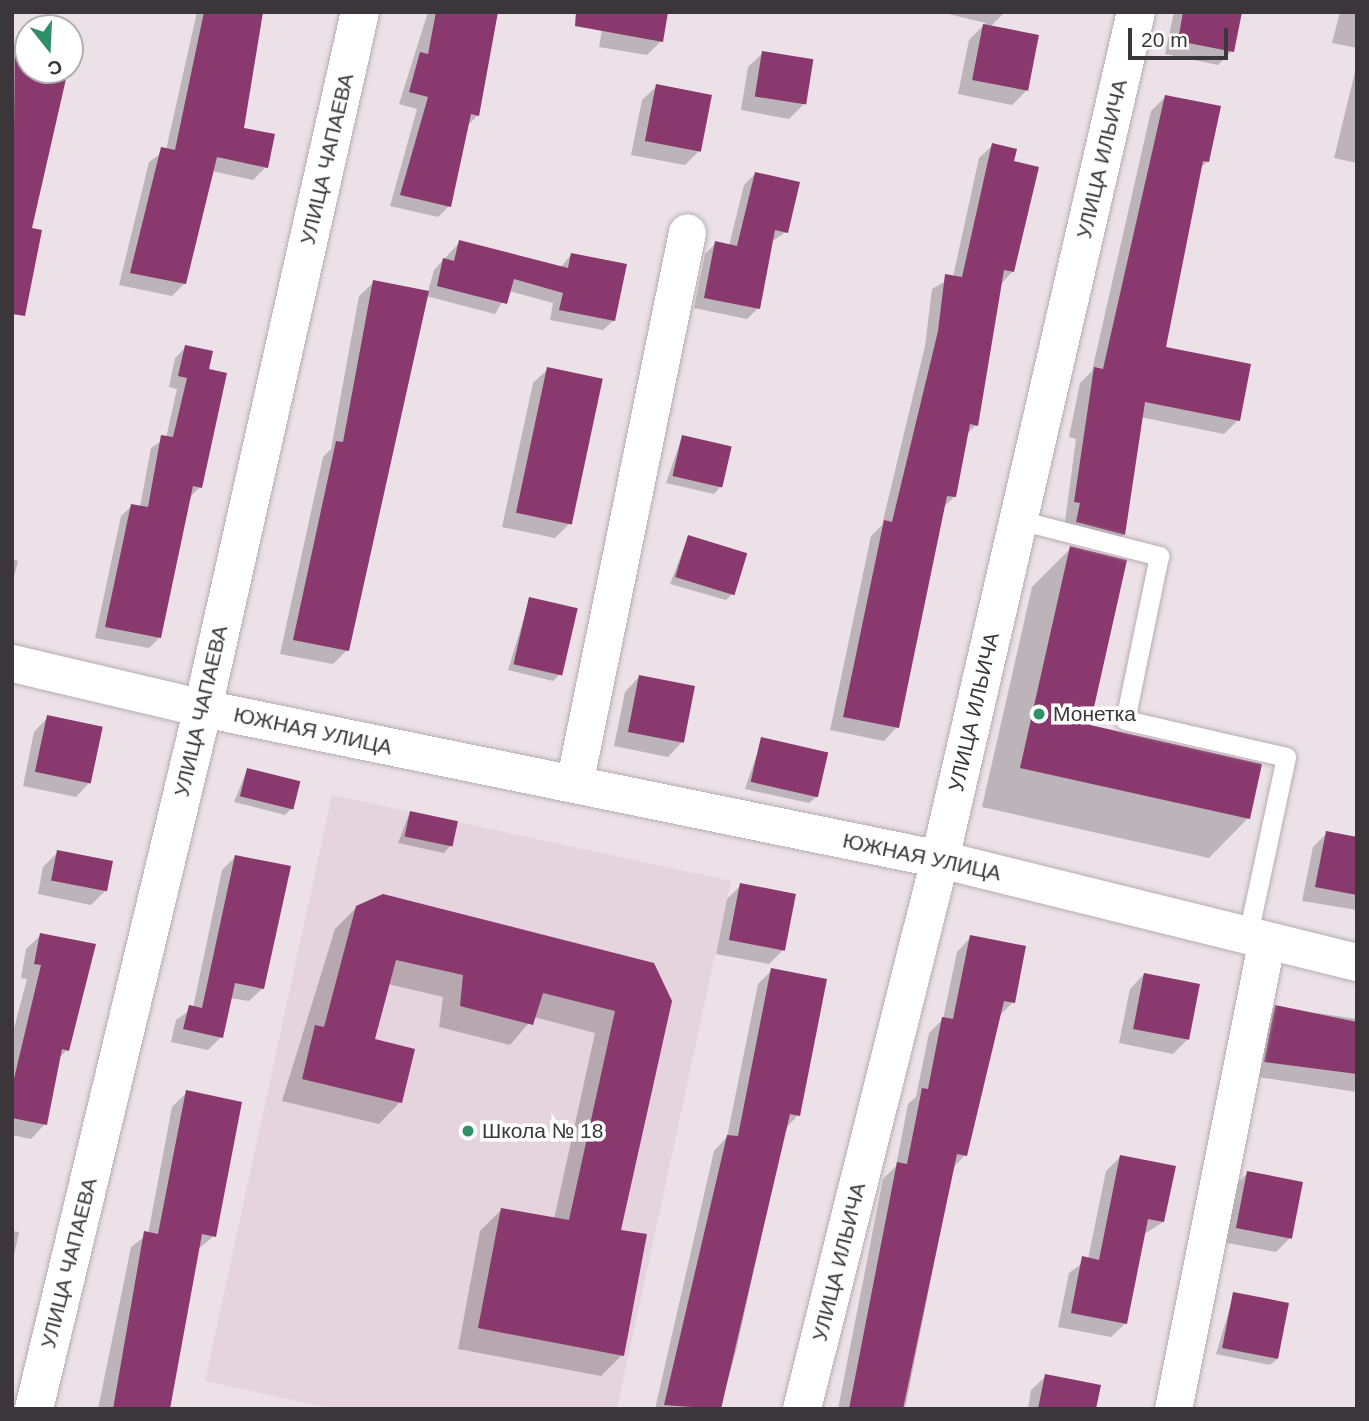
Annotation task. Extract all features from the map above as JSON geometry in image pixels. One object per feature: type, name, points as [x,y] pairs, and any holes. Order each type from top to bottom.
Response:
[{"type":"main road","name":"УЛИЦА ЧАПАЕВА","points":[[34,1409],[203,708],[360,12]]},
{"type":"main road","name":"УЛИЦА ИЛЬИЧА","points":[[802,1409],[940,859],[1136,12]]},
{"type":"street","points":[[574,784],[687,232]]},
{"type":"street","name":"ЮЖНАЯ УЛИЦА","points":[[12,663],[203,708],[940,859],[1357,962]]},
{"type":"street","points":[[1173,1409],[1257,937]]},
{"type":"lane","points":[[1019,520],[1159,556],[1125,720],[1286,757],[1257,937]]},
{"type":"shaded area","name":"Школа № 18","points":[[332,795],[731,881],[617,1409],[334,1409],[205,1381]]},
{"type":"building","points":[[204,12],[263,12],[244,128],[275,134],[268,168],[217,157],[186,284],[130,273],[161,147],[175,150]]},
{"type":"building","points":[[436,12],[498,12],[479,116],[471,114],[451,207],[400,195],[428,97],[409,92],[420,52],[428,54]]},
{"type":"building","points":[[576,12],[668,12],[663,42],[575,26]]},
{"type":"building","points":[[1183,12],[1242,12],[1234,52],[1178,41]]},
{"type":"building","points":[[983,24],[1039,35],[1028,91],[972,80]]},
{"type":"building","points":[[762,51],[813,59],[806,105],[755,96]]},
{"type":"building","points":[[15,84],[65,84],[32,228],[42,230],[25,316],[12,314]]},
{"type":"building","points":[[656,84],[712,95],[701,152],[645,141]]},
{"type":"building","points":[[1165,95],[1221,106],[1209,162],[1203,161],[1166,347],[1251,364],[1240,421],[1145,402],[1125,535],[1076,522],[1080,503],[1074,502],[1094,367],[1103,369]]},
{"type":"building","points":[[992,143],[1017,149],[1014,161],[1039,167],[1014,272],[1004,270],[978,426],[970,424],[956,497],[947,496],[899,728],[843,717],[884,520],[892,522],[938,331],[945,274],[962,277]]},
{"type":"building","points":[[755,172],[800,182],[788,233],[775,230],[760,309],[704,298],[715,241],[737,246]]},
{"type":"building","points":[[459,240],[568,268],[571,253],[627,264],[615,321],[559,310],[563,293],[514,279],[507,304],[437,286],[443,258],[454,261]]},
{"type":"building","points":[[373,280],[429,291],[349,651],[293,640],[336,441],[343,442]]},
{"type":"building","points":[[185,345],[213,351],[209,369],[227,373],[202,488],[193,486],[161,638],[105,627],[131,504],[148,507],[161,435],[173,437],[187,378],[178,376]]},
{"type":"building","points":[[547,367],[603,379],[572,525],[516,513]]},
{"type":"building","points":[[682,435],[732,446],[722,487],[673,476]]},
{"type":"building","points":[[688,535],[747,553],[734,595],[675,577]]},
{"type":"building","points":[[1070,546],[1127,560],[1090,725],[1262,764],[1250,819],[1020,768]]},
{"type":"building","points":[[529,597],[578,608],[562,675],[513,664]]},
{"type":"building","points":[[639,675],[695,686],[684,743],[628,732]]},
{"type":"building","points":[[47,715],[103,727],[91,784],[35,772]]},
{"type":"building","points":[[761,737],[828,753],[818,797],[751,782]]},
{"type":"building","points":[[247,768],[300,781],[293,809],[240,796]]},
{"type":"building","points":[[410,811],[458,821],[453,847],[405,836]]},
{"type":"building","points":[[1326,831],[1357,837],[1357,895],[1315,887]]},
{"type":"building","points":[[57,850],[113,861],[107,891],[51,880]]},
{"type":"building","points":[[235,855],[291,866],[264,989],[235,983],[223,1038],[183,1029],[189,1005],[202,1008]]},
{"type":"building","points":[[740,883],[796,894],[785,951],[729,940]]},
{"type":"building","points":[[383,894],[654,963],[672,1001],[621,1230],[647,1234],[624,1356],[478,1328],[501,1208],[569,1220],[615,1011],[543,993],[533,1025],[460,1006],[463,975],[396,960],[375,1039],[415,1049],[402,1103],[302,1079],[315,1025],[324,1027],[356,906]]},
{"type":"building","points":[[40,933],[96,944],[69,1051],[62,1049],[47,1125],[12,1118],[12,1087],[41,965],[34,964]]},
{"type":"building","points":[[970,935],[1026,946],[1015,1003],[1004,1001],[967,1156],[957,1154],[903,1409],[849,1409],[897,1162],[907,1164],[922,1088],[928,1089],[942,1017],[953,1019]]},
{"type":"building","points":[[771,968],[827,979],[800,1116],[790,1114],[721,1409],[664,1405],[727,1135],[738,1136]]},
{"type":"building","points":[[1144,973],[1200,984],[1189,1040],[1133,1029]]},
{"type":"building","points":[[1275,1005],[1357,1022],[1357,1074],[1264,1062]]},
{"type":"building","points":[[186,1090],[242,1102],[216,1237],[202,1234],[170,1409],[113,1409],[144,1231],[158,1234]]},
{"type":"building","points":[[1120,1155],[1176,1166],[1164,1222],[1148,1219],[1127,1324],[1071,1313],[1082,1256],[1099,1260]]},
{"type":"building","points":[[1247,1171],[1303,1182],[1292,1239],[1236,1228]]},
{"type":"building","points":[[1233,1292],[1289,1303],[1278,1359],[1222,1348]]},
{"type":"building","points":[[1045,1374],[1101,1385],[1096,1409],[1038,1409]]},
{"type":"place","name":"Монетка","points":[[1039,714]]},
{"type":"place","name":"Школа № 18","points":[[468,1131]]}]
